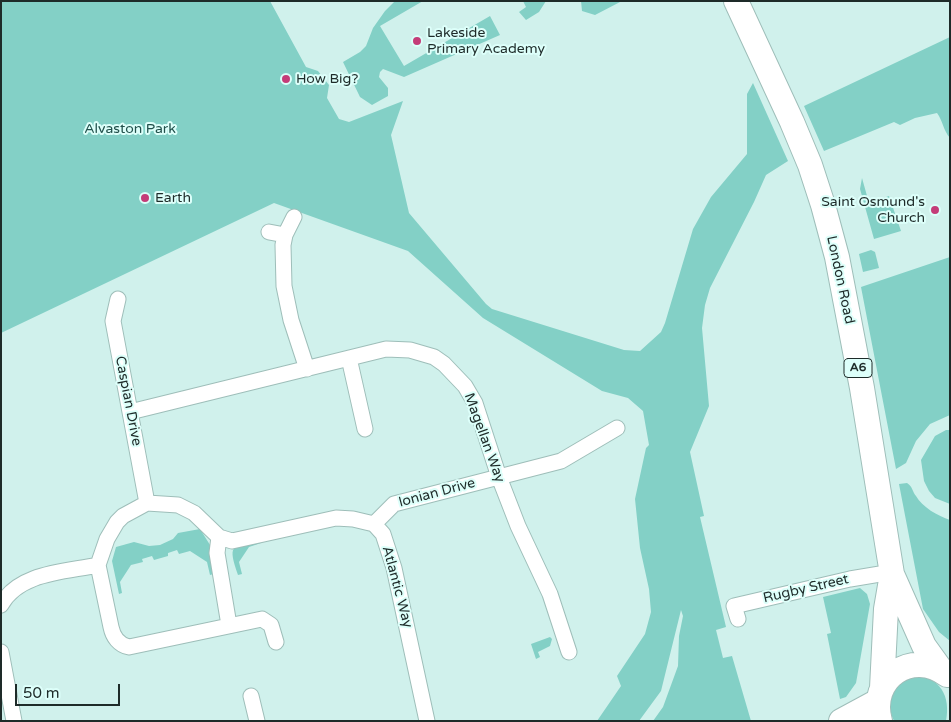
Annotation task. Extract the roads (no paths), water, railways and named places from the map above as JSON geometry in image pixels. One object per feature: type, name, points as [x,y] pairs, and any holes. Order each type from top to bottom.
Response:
[{"type":"main road","name":"London Road","points":[[736,1],[810,164],[825,213],[843,287],[876,466],[892,573],[924,646],[946,674]]},
{"type":"main road","name":"London Road","points":[[880,703],[886,610],[892,573]]},
{"type":"main road","points":[[841,721],[880,703],[893,674],[908,666],[926,665],[946,674]]},
{"type":"street","points":[[294,217],[285,235],[282,253],[284,286],[290,320],[307,368]]},
{"type":"street","points":[[269,232],[285,235]]},
{"type":"street","name":"Caspian Drive","points":[[118,299],[113,321],[147,503]]},
{"type":"street","name":"Magellan Way","points":[[130,412],[386,349],[410,350],[434,357],[444,364],[465,386],[475,403],[499,477],[518,526],[547,587],[569,652]]},
{"type":"street","points":[[348,358],[365,429]]},
{"type":"street","name":"Ionian Drive","points":[[374,524],[394,504],[561,461],[617,428]]},
{"type":"street","points":[[276,642],[271,625],[262,619],[149,643],[126,646],[114,637],[98,565],[107,539],[117,522],[147,503],[178,505],[194,513],[219,537],[232,541],[336,518],[354,519],[374,524]]},
{"type":"street","name":"Atlantic Way","points":[[374,524],[383,534],[394,568],[428,721]]},
{"type":"street","points":[[219,537],[217,552],[229,625]]},
{"type":"street","points":[[1,605],[8,586],[32,578],[98,565]]},
{"type":"street","name":"Rugby Street","points":[[738,619],[734,606],[850,579],[892,573]]},
{"type":"street","points":[[1,652],[14,721]]},
{"type":"street","points":[[251,696],[257,721]]},
{"type":"place","name":"Lakeside Primary Academy","points":[[417,41]]},
{"type":"place","name":"How Big?","points":[[286,79]]},
{"type":"place","name":"Earth","points":[[145,198]]},
{"type":"place","name":"Saint Osmund's Church","points":[[935,210]]},
{"type":"park label","name":"Alvaston Park","points":[[130,129]]}]
